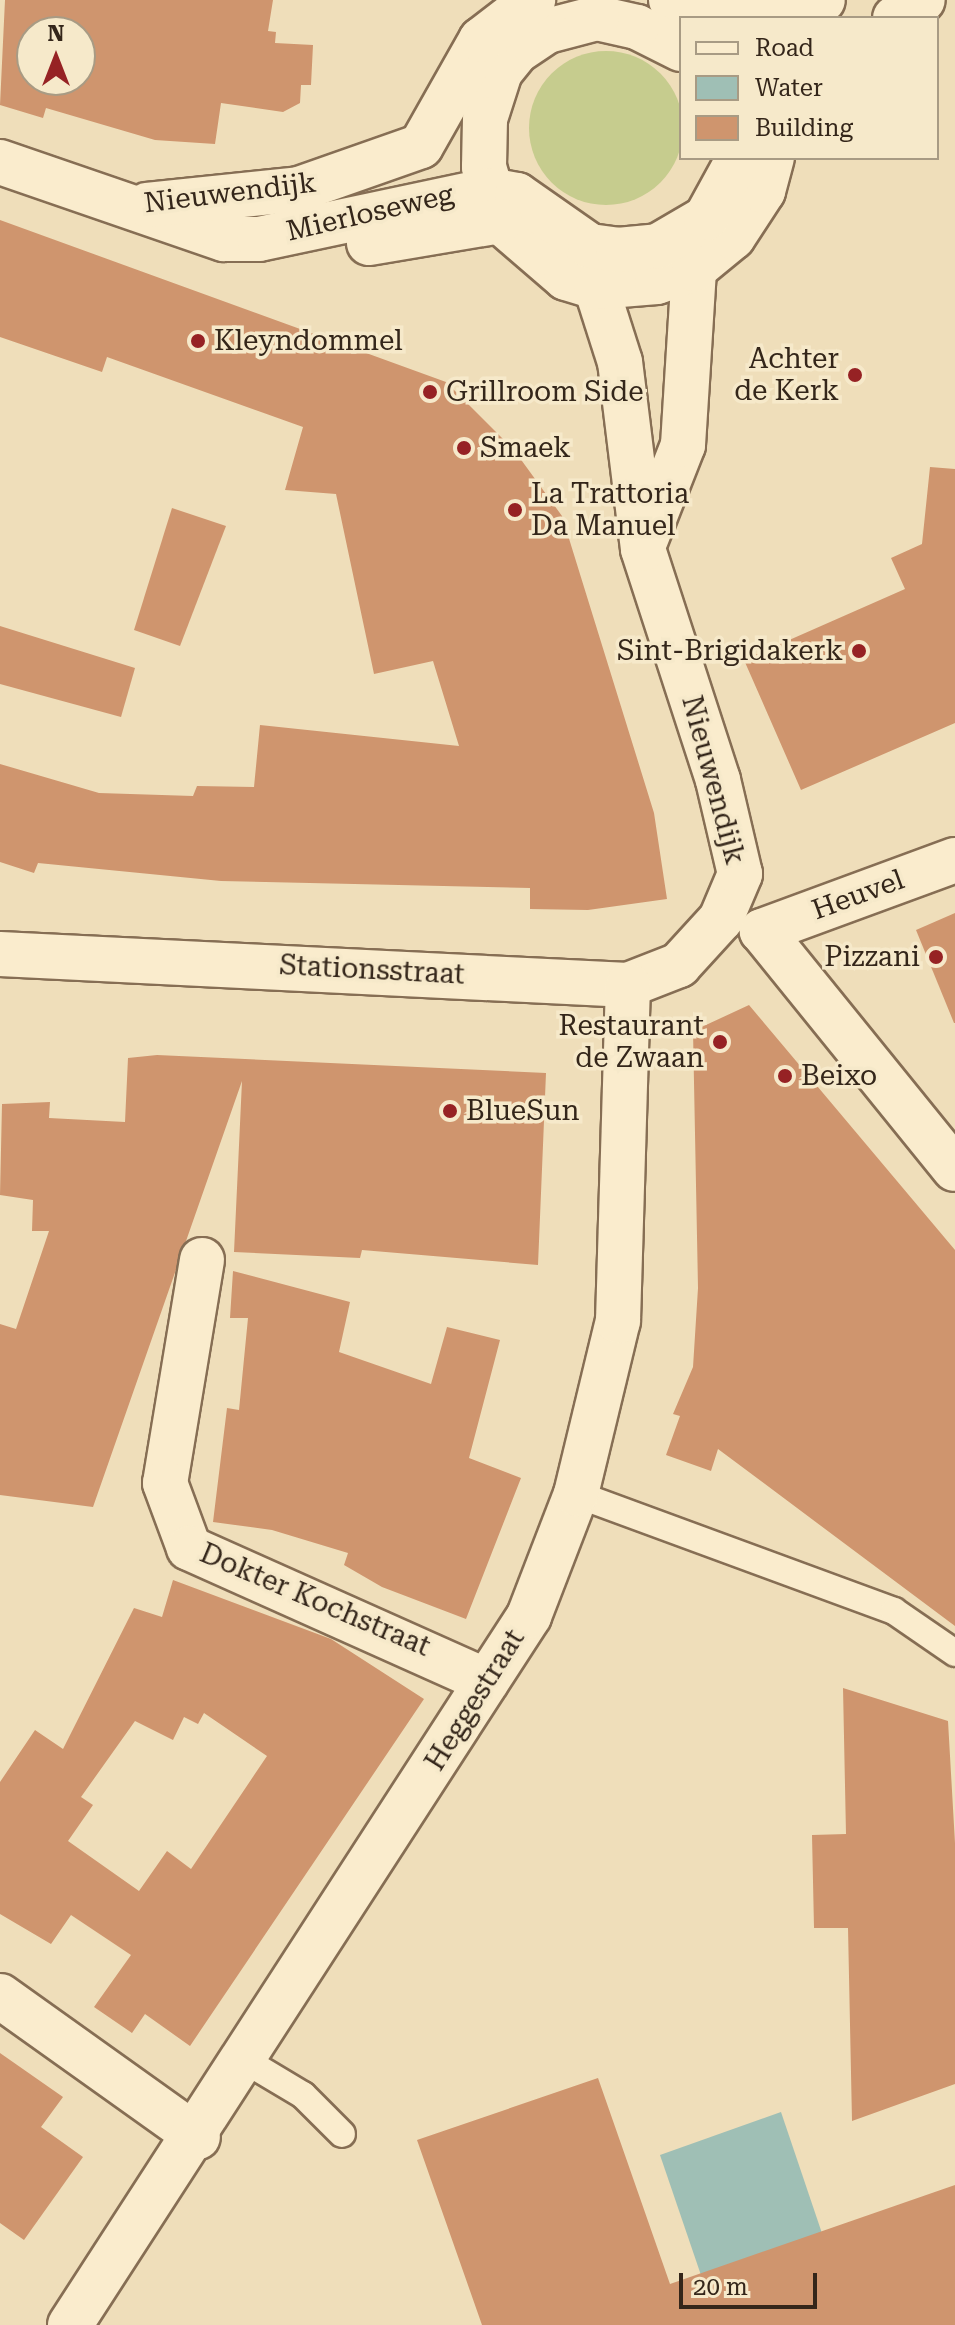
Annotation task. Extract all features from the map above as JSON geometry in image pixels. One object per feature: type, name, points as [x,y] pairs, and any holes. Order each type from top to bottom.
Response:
[{"type":"street","points":[[671,0],[695,16]]},
{"type":"street","points":[[723,16],[765,0]]},
{"type":"street","points":[[792,16],[823,0]]},
{"type":"street","points":[[898,16],[923,0]]},
{"type":"street","points":[[679,48],[618,20],[530,9],[517,51],[491,94],[482,146],[495,206],[546,265],[596,287],[669,266],[750,217],[771,160]]},
{"type":"street","name":"Nieuwendijk","points":[[129,206],[299,189],[421,146],[466,62],[530,9]]},
{"type":"street","points":[[643,549],[666,477],[669,266],[706,218],[738,160]]},
{"type":"street","name":"Nieuwendijk","points":[[0,162],[224,239],[259,239]]},
{"type":"street","points":[[495,206],[517,195],[590,246],[669,266]]},
{"type":"street","name":"Mierloseweg","points":[[259,239],[293,254],[323,252],[495,206]]},
{"type":"street","name":"Nieuwendijk","points":[[596,287],[620,362],[643,549],[718,780],[740,874],[742,925]]},
{"type":"street","name":"Heuvel","points":[[742,925],[955,860]]},
{"type":"street","points":[[742,925],[955,1169]]},
{"type":"street","name":"Stationsstraat","points":[[0,954],[628,985],[679,965],[742,925]]},
{"type":"street","name":"Heggestraat","points":[[70,2325],[198,2137],[529,1616],[576,1494],[618,1321],[628,985]]},
{"type":"street","name":"Dokter Kochstraat","points":[[202,1260],[165,1483],[189,1548],[487,1681]]},
{"type":"street","points":[[0,1996],[198,2137]]},
{"type":"lane","points":[[576,1494],[894,1611],[955,1653]]},
{"type":"lane","points":[[246,2061],[303,2095],[342,2134]]},
{"type":"green space","points":[[606,51],[636,57],[661,73],[677,98],[677,158],[661,183],[636,199],[606,205],[576,199],[551,183],[535,158],[529,128],[535,98],[551,73],[576,57]]},
{"type":"water","points":[[781,2112],[853,2325],[718,2325],[660,2155]]},
{"type":"building","points":[[5,0],[273,0],[268,31],[276,32],[275,43],[313,45],[311,85],[301,85],[300,103],[283,112],[221,103],[215,144],[155,140],[46,108],[43,118],[0,105]]},
{"type":"building","points":[[0,220],[446,382],[514,450],[562,516],[654,813],[667,899],[588,910],[530,909],[530,888],[221,881],[38,863],[34,873],[0,862],[0,764],[99,793],[193,796],[197,786],[254,787],[260,725],[459,746],[433,661],[374,674],[336,494],[285,490],[303,427],[107,357],[102,372],[0,337]]},
{"type":"building","name":"Sint-Brigidakerk","points":[[930,467],[955,469],[955,723],[801,790],[744,660],[905,589],[891,558],[922,544]]},
{"type":"building","points":[[172,508],[226,526],[180,646],[134,630]]},
{"type":"building","points":[[0,626],[135,668],[121,717],[0,684]]},
{"type":"building","points":[[955,913],[955,1023],[954,1023],[916,930]]},
{"type":"building","points":[[749,1005],[955,1250],[955,1626],[718,1449],[711,1471],[666,1455],[680,1416],[673,1414],[693,1367],[698,1288],[693,1031]]},
{"type":"building","points":[[157,1055],[546,1073],[538,1265],[362,1250],[360,1258],[234,1252],[242,1081],[93,1507],[0,1495],[0,1324],[16,1329],[49,1231],[32,1231],[33,1200],[0,1195],[2,1104],[50,1102],[49,1118],[125,1122],[128,1058]]},
{"type":"building","points":[[233,1271],[350,1302],[339,1352],[431,1384],[447,1327],[500,1340],[469,1458],[521,1478],[466,1619],[382,1587],[344,1565],[348,1553],[272,1530],[213,1522],[227,1408],[239,1410],[248,1318],[230,1318]]},
{"type":"building","points":[[173,1580],[331,1639],[424,1699],[190,2046],[145,2014],[132,2033],[94,2007],[131,1955],[71,1915],[51,1944],[0,1914],[0,1782],[35,1730],[63,1749],[134,1608],[162,1617]],"holes":[[[204,1713],[267,1756],[191,1869],[167,1851],[139,1891],[68,1841],[93,1805],[81,1797],[135,1721],[173,1740],[184,1717],[198,1724]]]},
{"type":"building","points":[[843,1688],[948,1721],[955,1843],[955,2084],[852,2121],[848,1928],[814,1928],[812,1835],[846,1834]]},
{"type":"building","points":[[0,2053],[63,2097],[41,2127],[83,2157],[24,2240],[0,2223]]},
{"type":"building","points":[[598,2078],[670,2284],[955,2185],[955,2325],[482,2325],[417,2140]]},
{"type":"place","name":"Kleyndommel","points":[[198,341]]},
{"type":"place","name":"Achter de Kerk","points":[[855,375]]},
{"type":"place","name":"Grillroom Side","points":[[430,392]]},
{"type":"place","name":"Smaek","points":[[464,448]]},
{"type":"place","name":"La Trattoria Da Manuel","points":[[515,510]]},
{"type":"place","name":"Sint-Brigidakerk","points":[[859,651]]},
{"type":"place","name":"Pizzani","points":[[936,957]]},
{"type":"place","name":"Restaurant de Zwaan","points":[[720,1042]]},
{"type":"place","name":"Beixo","points":[[785,1076]]},
{"type":"place","name":"BlueSun","points":[[450,1111]]}]
